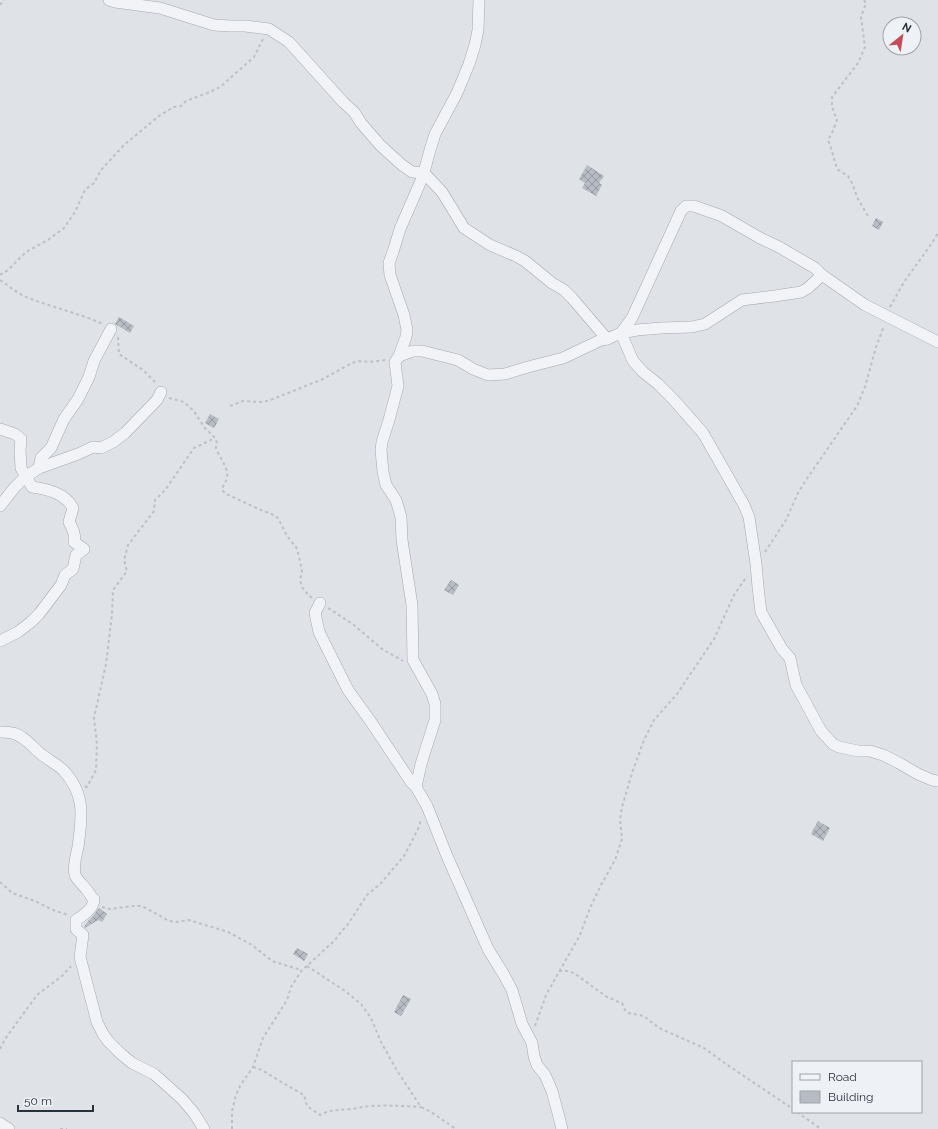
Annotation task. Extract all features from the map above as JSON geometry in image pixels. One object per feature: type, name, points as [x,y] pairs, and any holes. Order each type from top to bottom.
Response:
[{"type":"street","points":[[109,0],[122,4],[160,8],[214,25],[245,26],[269,29],[289,42],[343,102],[354,112],[361,123],[380,145],[402,166],[412,172],[424,173],[442,192],[464,228],[490,245],[526,261],[547,279],[564,290],[607,338]]},
{"type":"street","points":[[416,787],[421,764],[435,720],[435,704],[432,694],[413,660],[412,604],[402,540],[401,517],[396,500],[386,485],[383,472],[381,450],[382,442],[398,386],[397,359],[406,337],[407,330],[404,315],[390,275],[389,263],[400,229],[424,173],[435,134],[457,93],[470,64],[478,30],[479,0]]},
{"type":"street","points":[[621,333],[632,318],[681,211],[686,206],[694,206],[722,216],[815,268],[822,275],[864,304],[938,342]]},
{"type":"street","points":[[397,359],[413,351],[422,351],[458,360],[473,369],[488,375],[505,374],[563,358],[601,340],[621,333],[637,330],[692,327],[705,324],[742,300],[801,292],[808,288],[822,275]]},
{"type":"street","points":[[39,468],[42,458],[51,448],[64,419],[78,399],[89,377],[94,362],[111,329]]},
{"type":"street","points":[[621,333],[633,361],[673,399],[703,433],[744,505],[749,517],[761,612],[782,649],[790,658],[796,685],[822,731],[833,744],[839,747],[858,751],[870,751],[882,755],[918,774],[938,781]]},
{"type":"street","points":[[0,506],[14,487],[25,477],[39,468],[78,454],[93,446],[101,448],[113,442],[125,433],[157,400],[161,392]]},
{"type":"street","points":[[0,429],[15,434],[21,439],[21,468],[32,487],[47,489],[70,502],[73,508],[69,522],[74,531],[74,542],[84,549],[76,555],[73,569],[65,575],[61,585],[39,614],[18,632],[0,641]]},
{"type":"street","points":[[320,603],[315,613],[319,632],[348,690],[411,782],[416,787],[427,806],[447,856],[488,949],[512,990],[522,1024],[532,1043],[537,1065],[552,1091],[562,1129]]},
{"type":"street","points":[[0,732],[13,733],[21,736],[40,753],[62,769],[74,783],[78,794],[81,812],[81,827],[74,870],[77,878],[88,890],[93,899],[94,898],[94,904],[84,915],[76,920],[76,929],[83,935],[80,957],[97,1022],[108,1041],[132,1063],[154,1074],[182,1099],[194,1113],[204,1129]]},
{"type":"street","points":[[0,1123],[9,1129]]},
{"type":"path","points":[[0,4],[4,0]]},
{"type":"path","points":[[864,0],[866,3],[861,17],[865,47],[858,63],[832,97],[832,107],[837,120],[828,140],[837,169],[848,176],[858,199],[869,218]]},
{"type":"path","points":[[0,275],[8,270],[26,252],[48,240],[64,228],[75,212],[85,190],[94,183],[101,170],[124,146],[159,116],[174,107],[181,106],[186,101],[220,87],[254,57],[269,29]]},
{"type":"path","points":[[532,1043],[536,1022],[546,994],[560,972],[580,934],[590,908],[615,860],[622,839],[620,820],[622,807],[644,740],[654,720],[677,694],[714,639],[734,595],[786,520],[798,493],[806,480],[857,406],[865,387],[876,347],[891,304],[904,282],[938,233]]},
{"type":"path","points":[[0,280],[26,297],[84,316],[111,329],[118,336],[119,354],[143,370],[154,380],[161,392],[169,398],[184,402],[194,411],[204,427],[215,438],[217,443],[216,448],[227,474],[222,490],[226,494],[278,518],[287,536],[296,547],[302,571],[300,580],[302,587],[309,596],[354,625],[382,649],[418,669]]},
{"type":"path","points":[[230,406],[243,401],[268,401],[323,379],[352,363],[359,361],[369,362],[397,359]]},
{"type":"path","points":[[74,783],[87,787],[96,770],[97,744],[94,718],[106,664],[113,590],[127,571],[124,560],[128,545],[154,511],[155,500],[166,489],[194,448],[215,438]]},
{"type":"path","points":[[232,1129],[232,1111],[236,1095],[240,1086],[253,1067],[263,1038],[287,1000],[291,987],[302,970],[335,940],[355,914],[366,894],[381,883],[404,856],[418,829],[427,806]]},
{"type":"path","points":[[0,882],[12,893],[71,916],[76,920]]},
{"type":"path","points":[[94,904],[110,909],[142,906],[169,921],[176,922],[189,920],[228,932],[252,945],[272,961],[302,970]]},
{"type":"path","points":[[0,1049],[5,1039],[37,996],[62,976],[80,957]]},
{"type":"path","points":[[307,966],[346,991],[361,1004],[371,1018],[381,1042],[396,1069],[421,1107]]},
{"type":"path","points":[[560,972],[574,973],[607,997],[622,1003],[628,1013],[645,1017],[659,1028],[704,1048],[792,1108]]},
{"type":"path","points":[[253,1067],[262,1070],[304,1095],[307,1106],[320,1115],[326,1111],[354,1109],[369,1106],[386,1105],[421,1107],[456,1129]]},
{"type":"path","points":[[798,1113],[821,1129]]},
{"type":"path","points":[[60,1129],[67,1129]]},
{"type":"building","points":[[587,165],[604,176],[599,183],[602,185],[596,196],[582,188],[585,183],[579,179]]},
{"type":"building","points":[[876,218],[883,222],[879,230],[872,226]]},
{"type":"building","points":[[119,317],[134,326],[130,333],[115,324]]},
{"type":"building","points":[[210,414],[219,419],[214,428],[205,423]]},
{"type":"building","points":[[451,580],[459,585],[453,595],[444,590]]},
{"type":"building","points":[[818,821],[830,828],[823,841],[811,834]]},
{"type":"building","points":[[99,908],[107,914],[102,922],[98,920],[85,928],[84,927],[88,921]]},
{"type":"building","points":[[297,948],[308,954],[304,961],[293,954]]},
{"type":"building","points":[[403,995],[411,999],[401,1016],[394,1012]]}]
